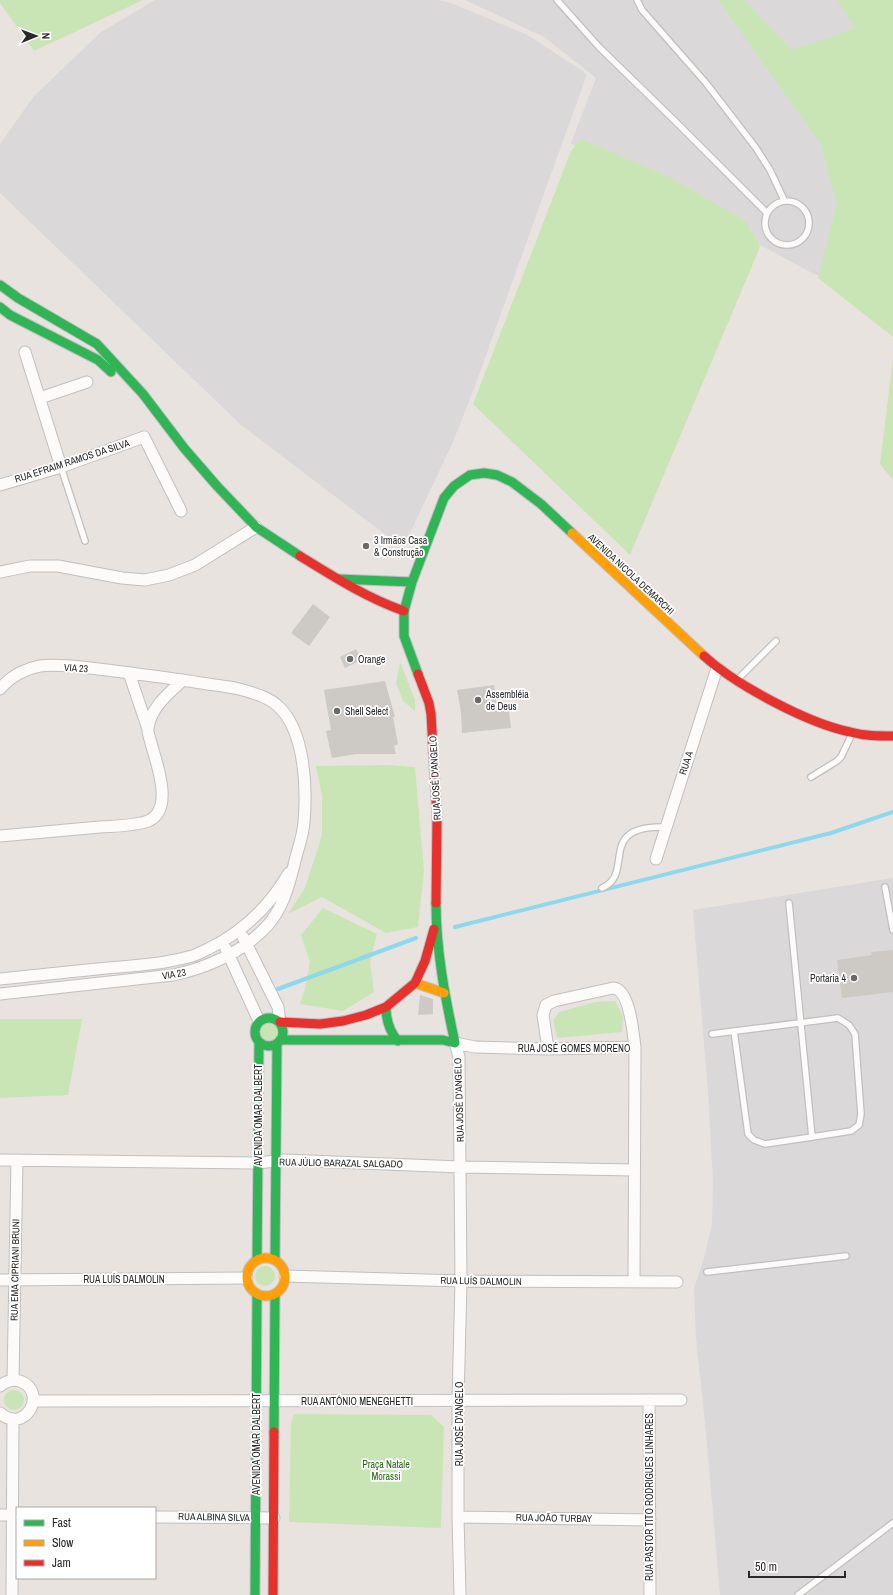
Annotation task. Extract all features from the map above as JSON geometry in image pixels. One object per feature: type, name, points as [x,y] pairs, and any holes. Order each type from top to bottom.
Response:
[{"type":"street","points":[[0,285],[18,298],[97,344],[143,394],[184,448],[212,481],[256,527],[335,578],[378,602],[404,612]]},
{"type":"street","points":[[0,307],[10,315],[98,360],[162,419]]},
{"type":"street","points":[[25,352],[61,466]]},
{"type":"street","points":[[40,398],[87,382]]},
{"type":"street","name":"RUA EFRAIM RAMOS DA SILVA","points":[[0,485],[61,466],[144,437],[181,511]]},
{"type":"street","name":"AVENIDA NICOLA DEMARCHI","points":[[404,612],[412,582],[444,498],[454,486],[470,475],[484,473],[497,474],[512,482],[541,504],[717,668],[764,697],[823,724],[852,734],[884,737],[893,736]]},
{"type":"street","points":[[0,572],[30,566],[58,566],[122,578],[145,580],[169,575],[195,565],[256,527]]},
{"type":"street","points":[[335,578],[412,582]]},
{"type":"street","name":"RUA JOSÉ D'ANGELO","points":[[404,612],[404,636],[429,702],[431,714],[437,817],[436,921],[444,993],[459,1056],[461,1281],[458,1401],[458,1517],[460,1595]]},
{"type":"street","name":"VIA 23","points":[[0,689],[8,680],[25,669],[43,666],[78,667],[238,688],[266,697],[278,706],[288,717],[297,737],[302,758],[305,785],[304,822],[300,846],[289,886],[282,904],[267,926],[246,944],[209,964],[189,972],[0,994]]},
{"type":"street","name":"RUA A","points":[[656,859],[717,668]]},
{"type":"street","points":[[0,836],[125,825],[148,820],[155,816],[161,808],[162,785],[148,729],[129,673]]},
{"type":"street","points":[[148,729],[152,716],[162,700],[183,680]]},
{"type":"street","name":"VIA 23","points":[[0,979],[156,964],[189,957],[239,931],[263,910],[281,886],[294,864]]},
{"type":"street","points":[[239,931],[278,1008],[280,1022],[283,1031],[279,1042],[267,1046],[259,1042],[256,1038],[255,1029],[259,1021],[268,1017],[276,1019],[280,1022],[320,1024],[343,1021],[366,1015],[386,1007],[414,983],[425,961],[436,921]]},
{"type":"street","points":[[222,941],[259,1021]]},
{"type":"street","points":[[414,983],[444,993]]},
{"type":"street","points":[[548,1048],[542,1015],[546,1005],[554,1001],[613,988],[617,988],[623,993],[632,1020],[635,1047]]},
{"type":"street","points":[[386,1007],[388,1028],[398,1041]]},
{"type":"street","name":"RUA JOSÉ GOMES MORENO","points":[[279,1042],[443,1040],[475,1047],[635,1047],[634,1282]]},
{"type":"street","name":"AVENIDA OMAR DALBERT","points":[[257,1260],[259,1042]]},
{"type":"street","name":"AVENIDA OMAR DALBERT","points":[[275,1260],[279,1042]]},
{"type":"street","name":"RUA JÚLIO BARAZAL SALGADO","points":[[0,1160],[258,1163],[284,1160],[461,1167],[634,1170]]},
{"type":"street","name":"RUA EMA CIPRIANI BRUNI","points":[[13,1380],[16,1160]]},
{"type":"street","points":[[266,1257],[275,1260],[283,1267],[285,1276],[283,1286],[275,1294],[266,1296],[257,1294],[250,1287],[247,1278],[250,1267],[257,1260],[266,1257]]},
{"type":"street","name":"RUA LUÍS DALMOLIN","points":[[285,1276],[461,1281],[677,1282]]},
{"type":"street","name":"RUA LUÍS DALMOLIN","points":[[0,1280],[247,1278]]},
{"type":"street","name":"AVENIDA OMAR DALBERT","points":[[255,1595],[257,1294]]},
{"type":"street","name":"AVENIDA OMAR DALBERT","points":[[273,1595],[275,1294]]},
{"type":"street","points":[[0,1386],[13,1380],[21,1382],[28,1386],[32,1393],[33,1401],[32,1408],[27,1414],[20,1418],[6,1418],[0,1413]]},
{"type":"street","name":"RUA PASTOR TITO RODRIGUES LINHARES","points":[[649,1400],[650,1595]]},
{"type":"street","name":"RUA ANTÔNIO MENEGHETTI","points":[[33,1401],[681,1400]]},
{"type":"street","points":[[12,1595],[15,1515],[13,1419]]},
{"type":"street","points":[[0,1515],[15,1515]]},
{"type":"street","name":"RUA ALBINA SILVA","points":[[156,1517],[274,1518]]},
{"type":"street","name":"RUA JOÃO TURBAY","points":[[458,1517],[650,1520]]},
{"type":"lane","points":[[557,0],[599,47],[767,214]]},
{"type":"lane","points":[[637,0],[642,10],[706,83],[756,148],[770,170],[784,200]]},
{"type":"lane","points":[[784,200],[796,202],[802,206],[809,218],[807,232],[803,238],[798,242],[784,245],[772,239],[765,227],[767,214],[770,208],[776,203],[784,200]]},
{"type":"lane","points":[[61,466],[85,541]]},
{"type":"lane","points":[[737,680],[776,641]]},
{"type":"lane","points":[[811,777],[841,757],[852,734]]},
{"type":"lane","points":[[602,888],[609,885],[616,876],[620,849],[627,837],[638,829],[648,827],[665,827]]},
{"type":"lane","points":[[885,887],[893,930]]},
{"type":"lane","points":[[789,903],[812,1137]]},
{"type":"lane","points":[[712,1034],[734,1031],[800,1024],[838,1018],[849,1025],[855,1034],[861,1114],[859,1125],[851,1131],[766,1144],[754,1140],[748,1134],[734,1031]]},
{"type":"lane","points":[[707,1272],[846,1256]]},
{"type":"lane","points":[[798,1595],[893,1523]]},
{"type":"shaded area","points":[[155,0],[437,0],[451,3],[528,35],[587,74],[476,383],[453,442],[403,548],[241,425],[0,193],[0,144],[34,96],[101,32]]},
{"type":"shaded area","points":[[465,0],[893,0],[893,295],[814,274],[571,143],[596,78],[544,37]]},
{"type":"shaded area","points":[[893,878],[893,1595],[720,1595],[696,1338],[694,1288],[704,1259],[712,1224],[713,1182],[708,1092],[693,910]]},
{"type":"green space","points":[[0,0],[143,0],[34,51],[0,3]]},
{"type":"green space","points":[[718,0],[744,0],[792,50],[855,28],[837,0],[893,0],[893,337],[818,278],[837,204],[820,143]]},
{"type":"green space","points":[[581,139],[671,178],[747,222],[760,247],[630,555],[473,404],[571,151]]},
{"type":"green space","points":[[893,359],[893,480],[880,464]]},
{"type":"green space","points":[[400,662],[415,700],[415,711],[403,701],[396,683]]},
{"type":"green space","points":[[387,765],[415,767],[424,871],[418,927],[386,933],[322,897],[288,914],[305,888],[322,835],[322,796],[316,766]]},
{"type":"green space","points":[[323,908],[377,934],[370,962],[374,992],[343,1011],[300,1004],[305,989],[310,962],[301,935]]},
{"type":"green space","points":[[615,1001],[623,1016],[622,1032],[557,1038],[553,1020],[559,1012],[595,1002]]},
{"type":"green space","points":[[0,1019],[82,1019],[68,1095],[0,1098]]},
{"type":"green space","points":[[265,1022],[273,1022],[279,1028],[279,1036],[273,1042],[265,1042],[259,1036],[259,1028]]},
{"type":"green space","points":[[261,1266],[269,1266],[275,1272],[275,1280],[269,1286],[261,1286],[255,1280],[255,1272]]},
{"type":"green space","points":[[10,1390],[18,1390],[24,1396],[24,1404],[18,1410],[10,1410],[4,1404],[4,1396]]},
{"type":"green space","name":"Praça Natale Morassi","points":[[294,1414],[431,1415],[444,1427],[441,1528],[289,1522],[291,1423]]},
{"type":"building","points":[[313,604],[330,617],[309,646],[291,633]]},
{"type":"building","name":"Orange","points":[[356,649],[361,660],[345,668],[340,657]]},
{"type":"building","points":[[385,681],[395,717],[393,717],[398,744],[394,746],[396,754],[356,754],[332,758],[326,731],[331,730],[324,690]]},
{"type":"building","name":"Assembléia de Deus","points":[[494,685],[498,711],[509,710],[511,728],[462,733],[461,712],[457,690]]},
{"type":"building","points":[[893,950],[893,992],[842,998],[837,960],[872,955],[871,952]]},
{"type":"building","points":[[420,995],[433,999],[433,1014],[418,1015]]},
{"type":"waterway","points":[[455,927],[831,833],[893,812]]},
{"type":"waterway","points":[[278,989],[416,938]]},
{"type":"traffic: fast","points":[[0,285],[18,298],[97,344],[143,394],[184,448],[217,486],[256,527],[300,556]]},
{"type":"traffic: fast","points":[[0,307],[10,315],[98,360],[111,372]]},
{"type":"traffic: fast","points":[[418,674],[404,636],[404,611],[412,582],[444,498],[454,486],[470,475],[484,473],[497,475],[512,482],[541,504],[572,533]]},
{"type":"traffic: fast","points":[[338,579],[412,582]]},
{"type":"traffic: fast","points":[[280,1040],[443,1040],[455,1043],[442,973],[436,921],[436,903]]},
{"type":"traffic: fast","points":[[386,1007],[389,1025],[392,1033],[398,1041]]},
{"type":"traffic: fast","points":[[269,1018],[275,1019],[279,1022],[282,1026],[283,1032],[282,1038],[279,1042],[275,1045],[269,1046],[263,1045],[259,1042],[256,1038],[255,1032],[256,1026],[259,1022],[263,1019],[269,1018]]},
{"type":"traffic: fast","points":[[257,1260],[259,1042]]},
{"type":"traffic: fast","points":[[275,1260],[277,1044]]},
{"type":"traffic: fast","points":[[255,1595],[257,1294]]},
{"type":"traffic: fast","points":[[274,1432],[275,1294]]},
{"type":"traffic: slow","points":[[572,533],[704,656]]},
{"type":"traffic: slow","points":[[415,983],[444,993]]},
{"type":"traffic: slow","points":[[262,1258],[270,1258],[280,1263],[284,1270],[285,1277],[284,1284],[280,1291],[270,1296],[262,1296],[252,1291],[250,1288],[247,1281],[247,1273],[252,1263],[255,1261],[262,1258]]},
{"type":"traffic: jam","points":[[300,556],[377,600],[404,611]]},
{"type":"traffic: jam","points":[[704,656],[734,679],[793,712],[833,727],[856,733],[872,736],[893,736]]},
{"type":"traffic: jam","points":[[418,674],[429,703],[431,714],[437,817],[436,903]]},
{"type":"traffic: jam","points":[[280,1022],[320,1024],[343,1021],[366,1015],[386,1007],[415,983],[425,961],[434,929]]},
{"type":"traffic: jam","points":[[273,1595],[274,1432]]},
{"type":"place","name":"3 Irmãos Casa & Construção","points":[[366,546]]},
{"type":"place","name":"Orange","points":[[350,659]]},
{"type":"place","name":"Assembléia de Deus","points":[[478,700]]},
{"type":"place","name":"Shell Select","points":[[337,711]]},
{"type":"place","name":"Portaria 4","points":[[854,978]]}]
